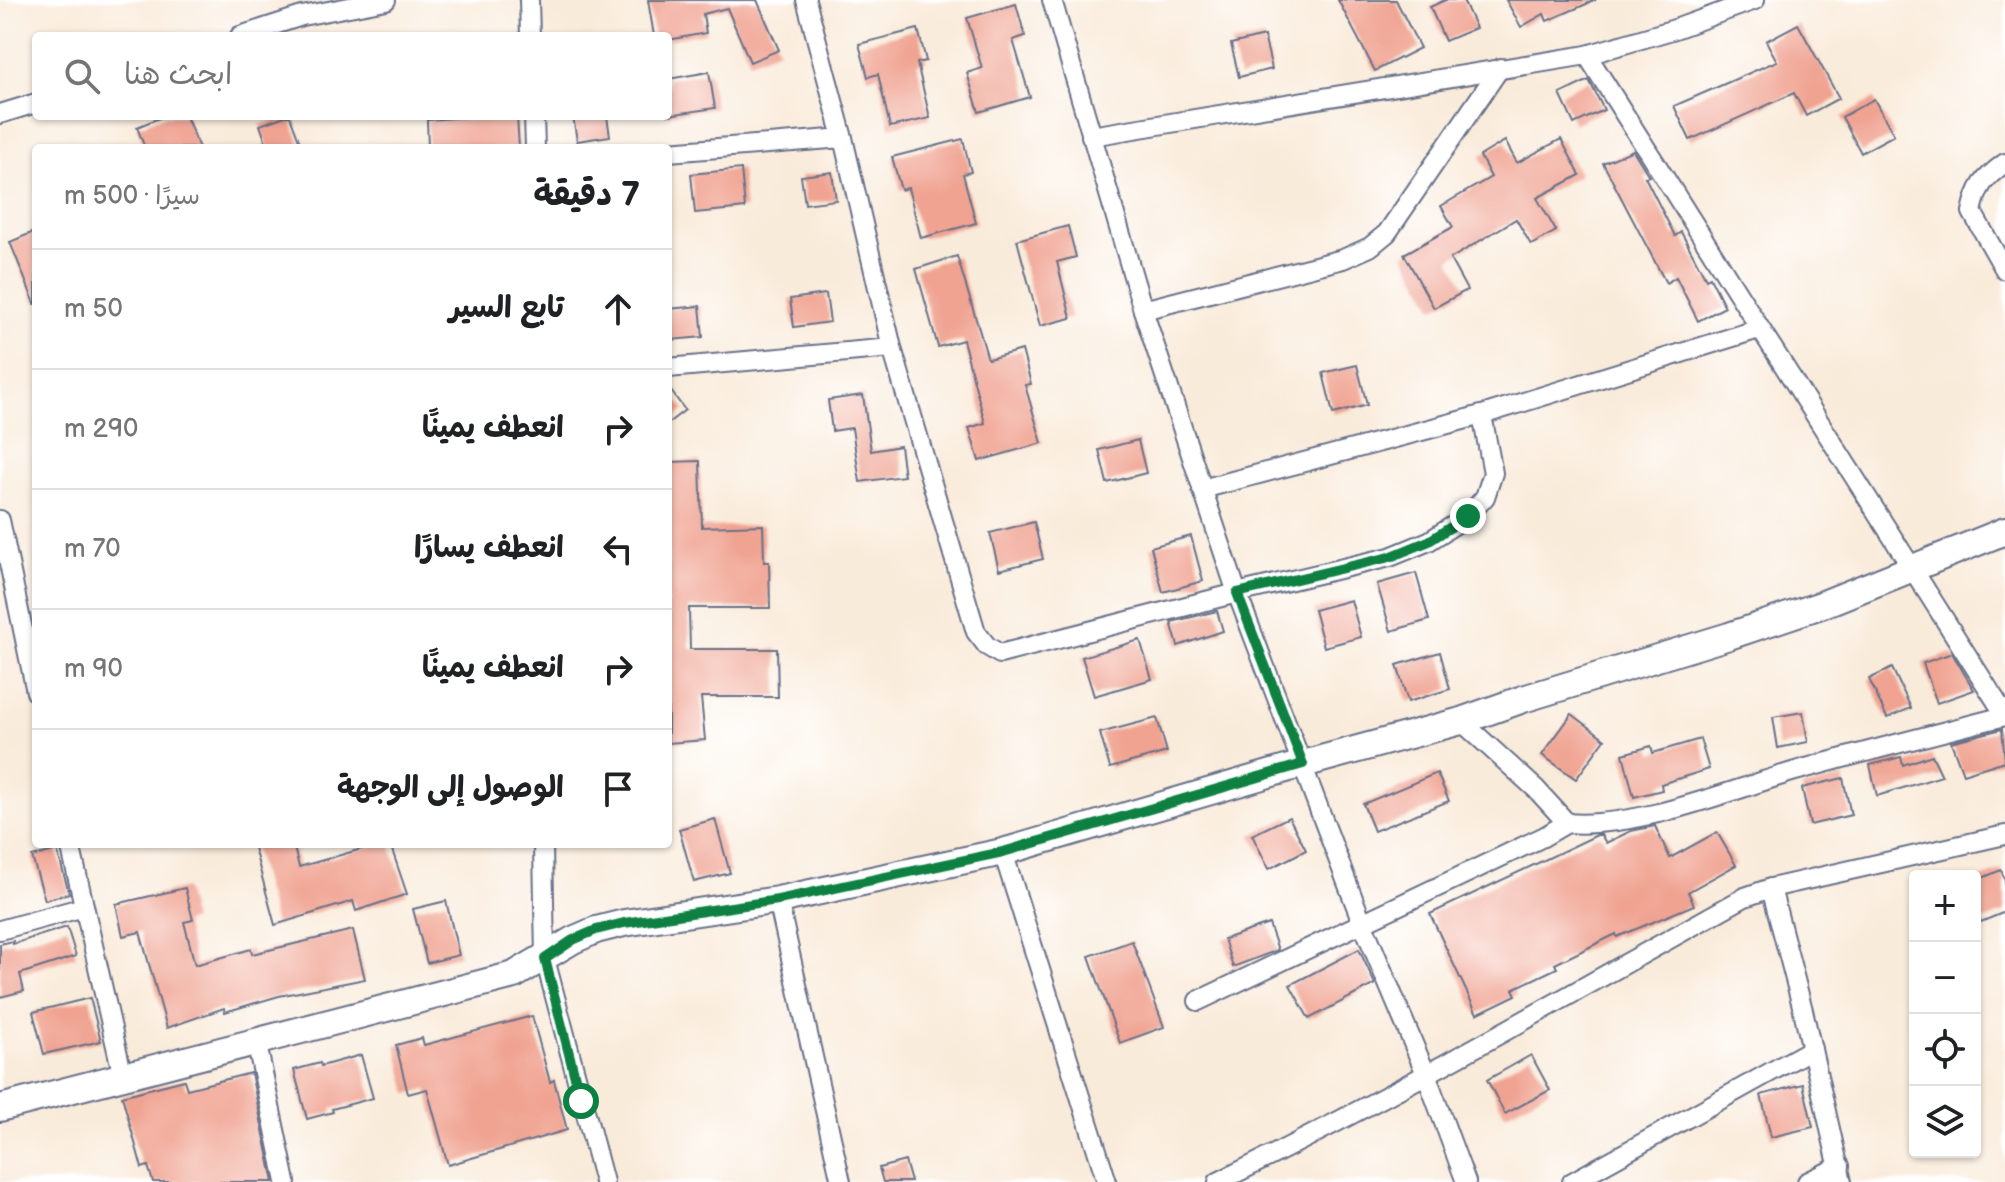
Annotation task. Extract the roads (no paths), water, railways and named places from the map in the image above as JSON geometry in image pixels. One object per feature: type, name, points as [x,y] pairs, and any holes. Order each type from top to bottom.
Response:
[{"type":"main road","points":[[0,1108],[514,975],[596,930],[778,900],[1003,852],[1461,721],[1742,632],[1912,570],[2005,531]]},
{"type":"street","points":[[249,32],[302,8],[386,0]]},
{"type":"street","points":[[529,0],[530,32]]},
{"type":"street","points":[[806,0],[843,138],[892,348],[976,632],[987,646],[1000,654],[1390,557],[1429,541],[1468,516],[1485,497],[1493,473],[1482,415]]},
{"type":"street","points":[[1052,0],[1143,310],[1237,593],[1362,922],[1426,1074],[1466,1182]]},
{"type":"street","points":[[1091,136],[1587,55],[1675,29],[1755,0]]},
{"type":"street","points":[[1198,1001],[1567,823],[1586,825],[1626,821],[1822,763],[2005,716],[1587,55]]},
{"type":"street","points":[[1143,310],[1343,259],[1370,247],[1387,233],[1500,68]]},
{"type":"street","points":[[0,114],[32,104]]},
{"type":"street","points":[[534,120],[535,144]]},
{"type":"street","points":[[672,152],[843,138]]},
{"type":"street","points":[[2005,163],[1991,173],[1977,191],[1972,212],[2005,270]]},
{"type":"street","points":[[1202,489],[1482,415],[1759,329]]},
{"type":"street","points":[[672,368],[892,348]]},
{"type":"street","points":[[0,520],[32,671]]},
{"type":"street","points":[[1461,721],[1536,789],[1567,823]]},
{"type":"street","points":[[1218,1182],[1426,1074],[1745,897],[1771,888],[2005,835]]},
{"type":"street","points":[[71,848],[123,1077]]},
{"type":"street","points":[[543,848],[545,959],[604,1182]]},
{"type":"street","points":[[1003,852],[1107,1182]]},
{"type":"street","points":[[1771,888],[1841,1174],[1807,1182]]},
{"type":"street","points":[[778,900],[841,1182]]},
{"type":"street","points":[[0,930],[84,907]]},
{"type":"street","points":[[256,1040],[286,1182]]},
{"type":"street","points":[[1572,1182],[1812,1049]]}]
